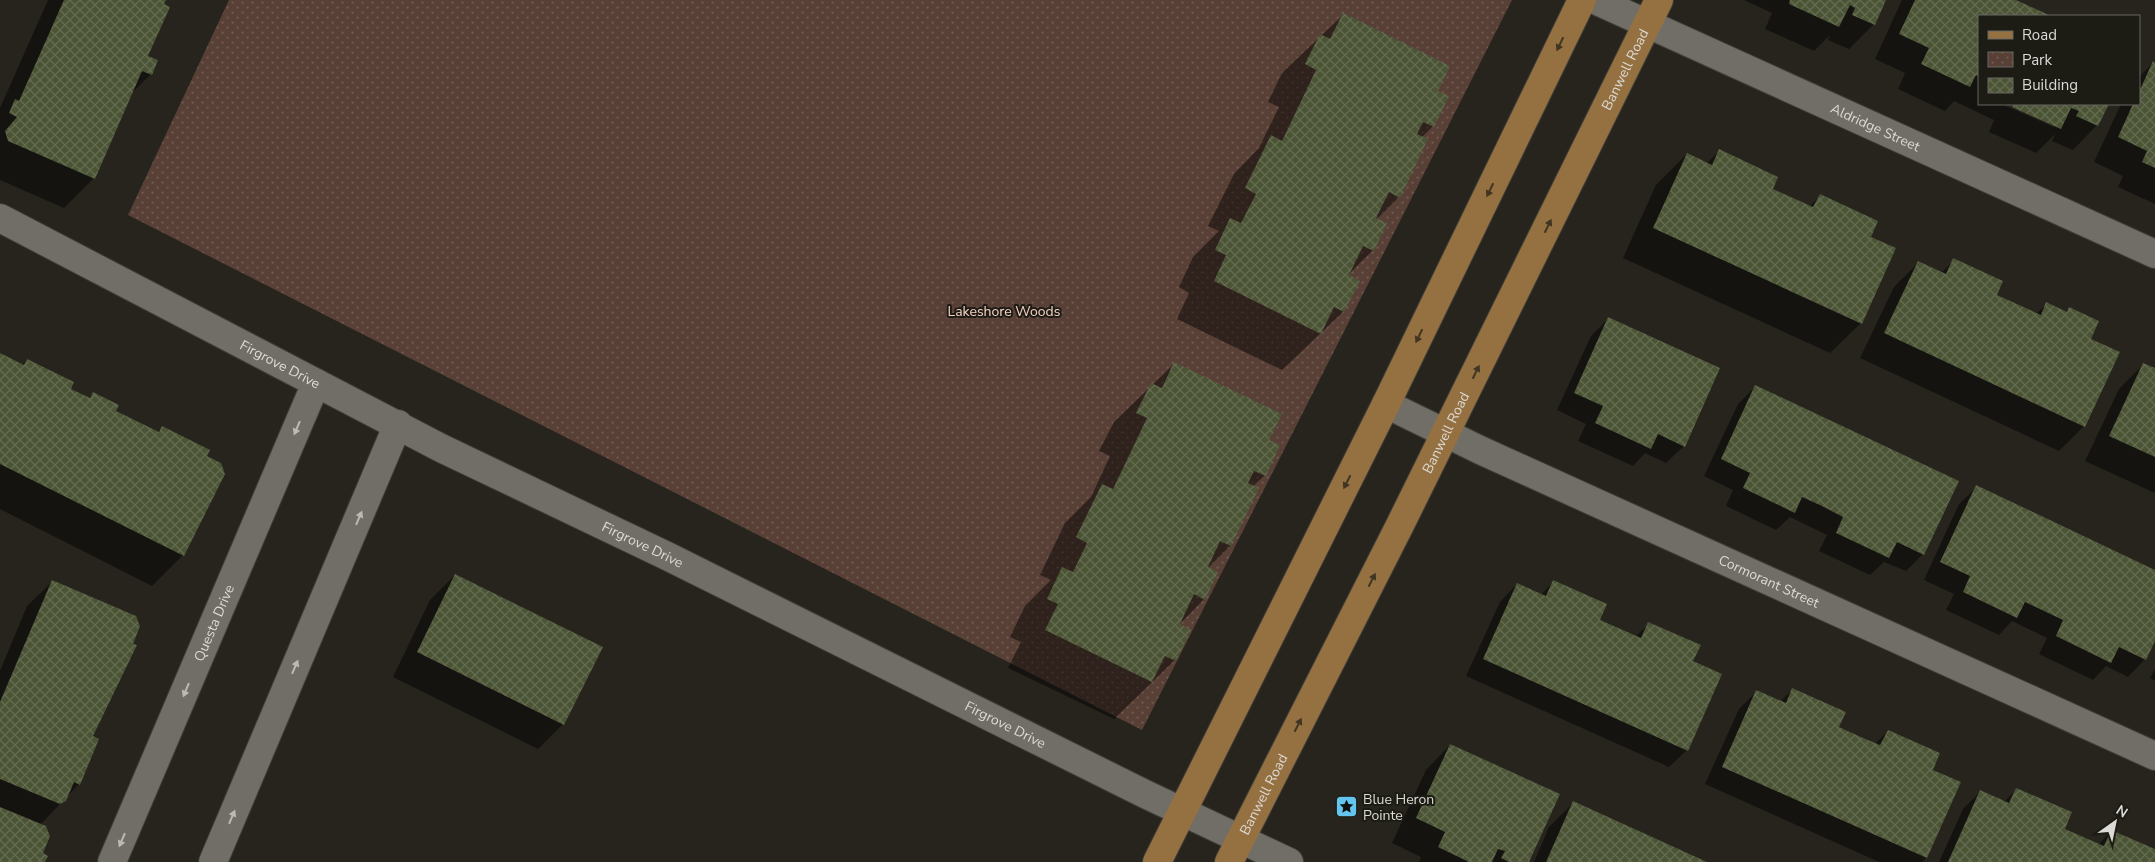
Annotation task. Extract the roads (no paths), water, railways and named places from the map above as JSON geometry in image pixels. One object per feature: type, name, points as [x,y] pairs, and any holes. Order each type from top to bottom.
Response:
[{"type":"main road","points":[[1157,862],[1386,404],[1582,0]]},
{"type":"main road","name":"Banwell Road","points":[[1235,850],[1445,434],[1653,12]]},
{"type":"street","name":"Aldridge Street","points":[[1595,0],[1653,12],[2155,254]]},
{"type":"street","name":"Firgrove Drive","points":[[0,218],[441,448],[667,556],[1182,811],[1235,850],[1289,862]]},
{"type":"street","name":"Questa Drive","points":[[112,862],[316,383]]},
{"type":"street","name":"Cormorant Street","points":[[1386,404],[1445,434],[2155,756]]},
{"type":"street","points":[[213,862],[398,424]]},
{"type":"place","name":"Blue Heron Pointe","points":[[1347,807]]},
{"type":"park label","name":"Lakeshore Woods","points":[[1004,311]]}]
